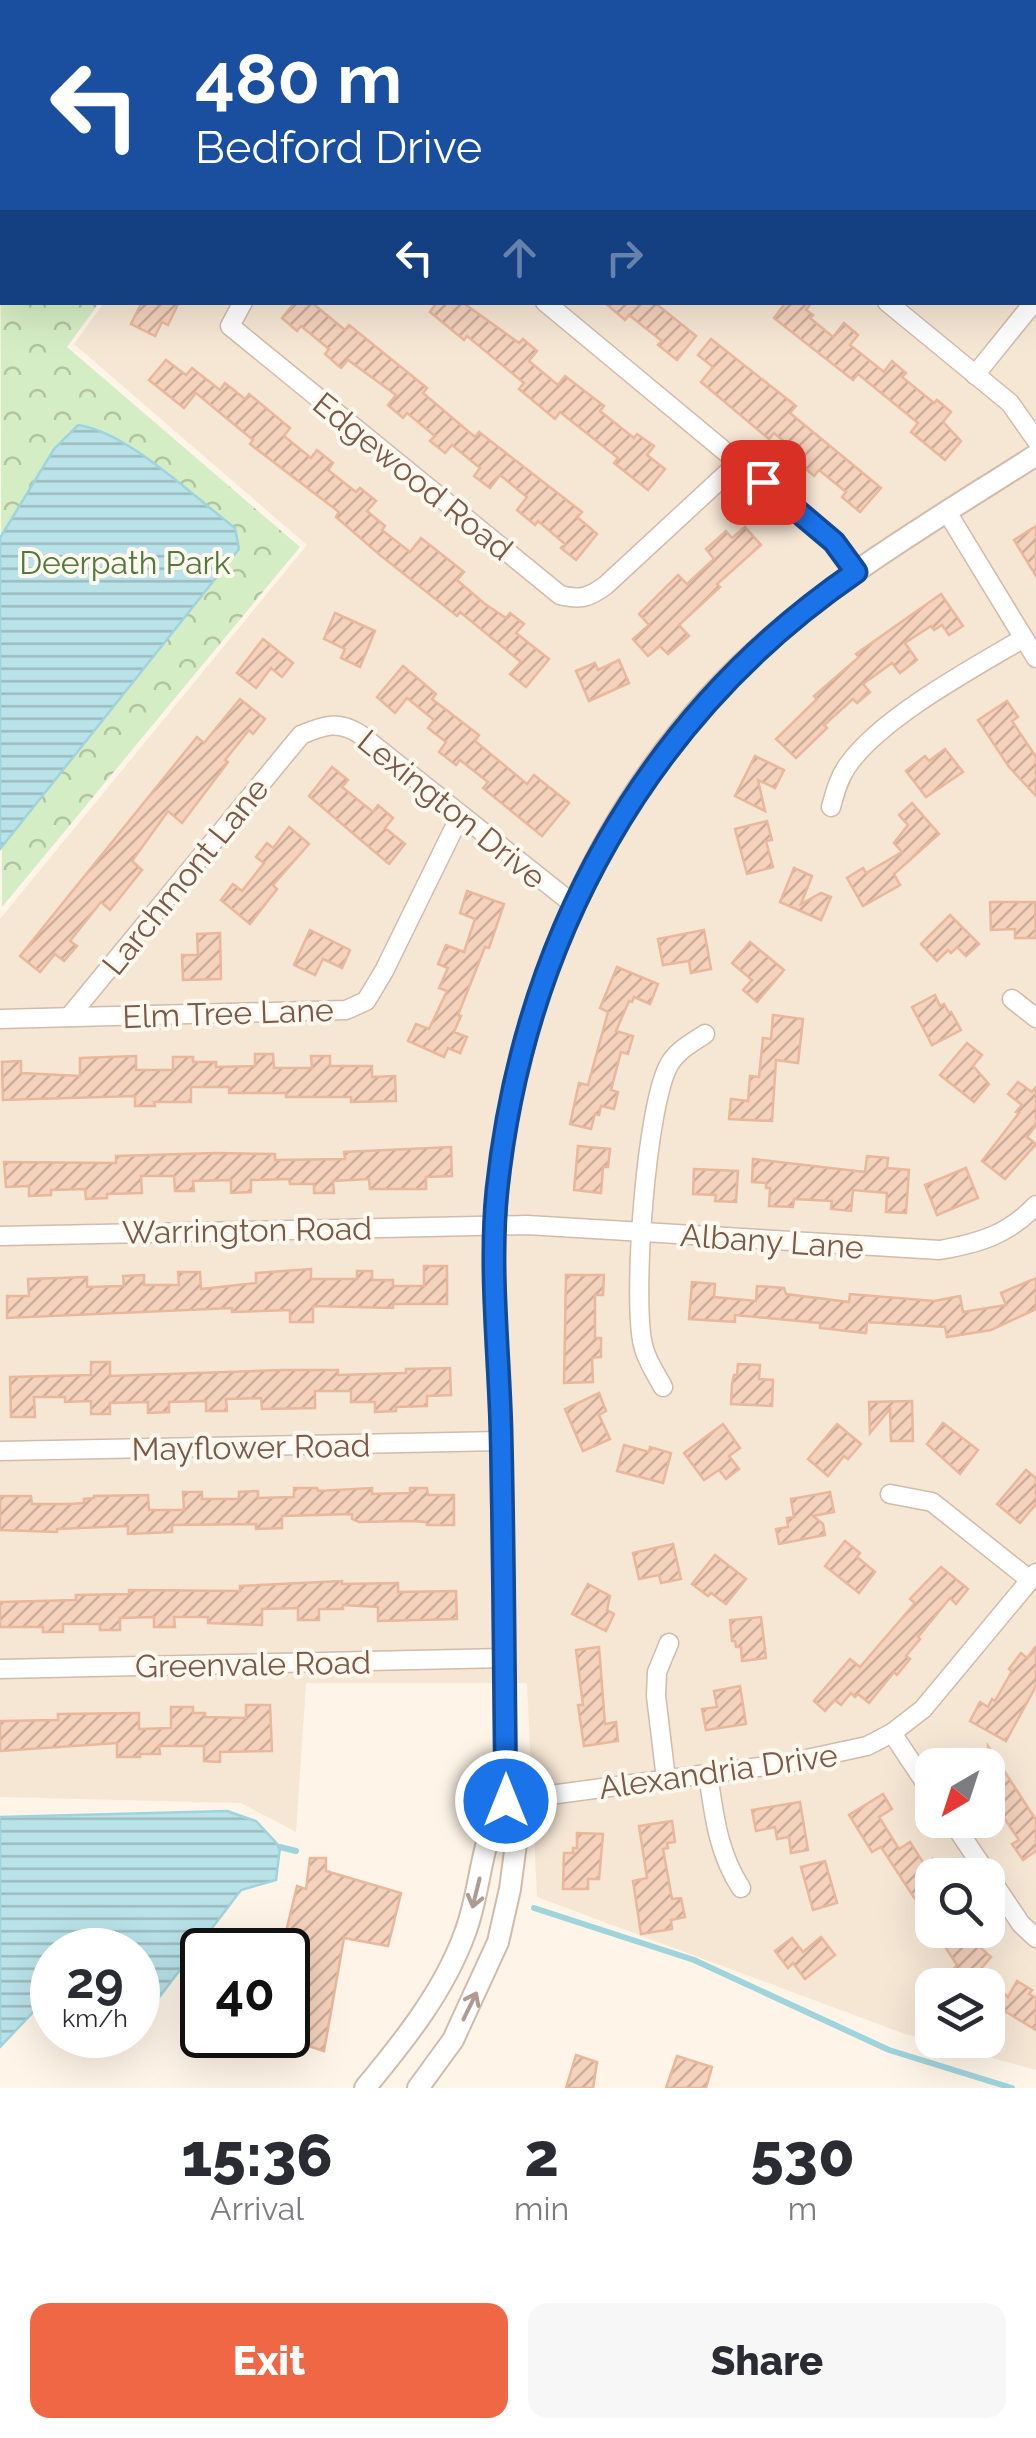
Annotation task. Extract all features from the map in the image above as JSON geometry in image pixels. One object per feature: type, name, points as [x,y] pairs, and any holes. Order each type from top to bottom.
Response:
[{"type":"street","name":"Edgewood Road","points":[[241,305],[230,326],[560,595],[579,600],[590,597],[739,462]]},
{"type":"street","points":[[549,305],[834,542],[856,572]]},
{"type":"street","points":[[891,305],[1010,403],[1036,440]]},
{"type":"street","points":[[975,374],[1032,305]]},
{"type":"street","points":[[418,2088],[454,2040],[498,1942],[517,1836],[506,1801],[495,1226],[518,1068],[551,960],[574,904],[632,798],[716,690],[774,635],[856,572],[1036,455]]},
{"type":"street","points":[[947,512],[1036,658]]},
{"type":"street","points":[[830,808],[854,757],[901,716],[958,676],[1024,638]]},
{"type":"street","name":"Lexington Drive","points":[[301,735],[326,715],[348,726],[574,904]]},
{"type":"street","name":"Larchmont Lane","points":[[69,1017],[301,735]]},
{"type":"street","name":"Elm Tree Lane","points":[[0,1018],[346,1010],[358,1006],[384,971],[460,816]]},
{"type":"street","points":[[1012,999],[1036,1018]]},
{"type":"street","points":[[663,1387],[642,1342],[643,1232],[649,1157],[661,1082],[676,1054],[705,1034]]},
{"type":"street","name":"Albany Lane","points":[[495,1226],[526,1224],[940,1250],[982,1242],[1004,1232],[1036,1205]]},
{"type":"street","name":"Warrington Road","points":[[0,1236],[495,1226]]},
{"type":"street","name":"Mayflower Road","points":[[0,1451],[501,1441]]},
{"type":"street","points":[[890,1494],[932,1502],[1033,1576]]},
{"type":"street","name":"Alexandria Drive","points":[[506,1801],[849,1752],[892,1733],[923,1708],[1033,1576]]},
{"type":"street","points":[[666,1779],[656,1696],[657,1672],[668,1643]]},
{"type":"street","name":"Greenvale Road","points":[[0,1669],[505,1658]]},
{"type":"street","points":[[892,1733],[915,1768]]},
{"type":"street","points":[[708,1774],[726,1865],[742,1888]]},
{"type":"street","points":[[366,2088],[418,2022],[452,1962],[466,1932],[490,1824],[506,1801]]},
{"type":"street","points":[[963,1838],[1021,1924],[1036,1938]]},
{"type":"shaded area","points":[[103,305],[1036,305],[1036,2070],[992,2058],[1005,2058],[1005,1968],[915,1968],[915,2037],[537,1897],[527,1683],[306,1683],[296,1832],[241,1803],[0,1797],[0,919],[307,545],[74,344]]},
{"type":"green space","name":"Deerpath Park","points":[[1,305],[98,305],[67,347],[300,547],[2,907]]},
{"type":"water","points":[[78,425],[118,440],[160,468],[235,528],[239,549],[0,849],[0,538],[54,449]]},
{"type":"water","points":[[227,1811],[256,1821],[280,1847],[276,1880],[241,1890],[212,1928],[180,1928],[180,1970],[160,1996],[160,1928],[30,1928],[30,2015],[0,2047],[0,1817]]},
{"type":"building","points":[[140,305],[178,305],[168,325],[162,322],[155,336],[131,324]]},
{"type":"building","points":[[293,305],[315,305],[345,330],[349,325],[427,388],[423,393],[475,437],[479,432],[582,512],[577,517],[597,534],[576,560],[561,548],[565,544],[538,521],[535,525],[517,510],[527,497],[500,475],[490,488],[474,476],[480,468],[452,445],[445,453],[430,441],[435,436],[407,413],[403,418],[388,405],[396,395],[348,360],[341,368],[325,354],[329,349],[301,326],[297,331],[282,318]]},
{"type":"building","points":[[435,305],[466,305],[519,343],[523,339],[537,351],[529,361],[558,385],[565,376],[604,406],[600,411],[634,438],[637,434],[654,446],[647,455],[665,469],[648,490],[614,463],[618,458],[560,412],[555,419],[519,389],[524,383],[467,336],[464,340],[430,312]]},
{"type":"building","points":[[608,305],[658,305],[696,336],[677,360],[658,345],[662,341],[629,315],[625,320]]},
{"type":"building","points":[[784,305],[810,305],[806,310],[813,315],[810,318],[833,337],[844,323],[858,335],[850,345],[884,372],[892,361],[906,373],[902,377],[951,412],[943,422],[961,441],[945,460],[911,432],[918,423],[858,374],[853,380],[774,318]]},
{"type":"building","points":[[711,339],[796,406],[790,413],[881,488],[860,512],[842,497],[846,492],[819,470],[814,476],[799,463],[804,458],[774,433],[769,439],[701,382],[713,367],[698,355]]},
{"type":"building","points":[[166,360],[186,375],[192,368],[220,390],[225,383],[245,399],[249,394],[290,428],[284,436],[311,458],[317,450],[333,463],[328,470],[356,492],[360,488],[376,501],[367,511],[385,526],[382,530],[410,552],[421,538],[464,572],[457,580],[485,604],[506,618],[510,613],[524,624],[516,633],[549,659],[526,687],[510,674],[521,662],[380,555],[336,517],[339,512],[250,444],[253,440],[196,393],[184,408],[149,380]]},
{"type":"building","points":[[1036,526],[1036,576],[1014,540]]},
{"type":"building","points":[[745,527],[761,545],[679,625],[689,636],[668,654],[660,646],[648,656],[633,639],[649,625],[639,614],[678,575],[687,584],[714,559],[706,549],[726,531],[732,538]]},
{"type":"building","points":[[941,594],[963,626],[949,635],[942,625],[934,630],[931,626],[905,643],[917,660],[900,673],[892,663],[863,684],[870,692],[857,703],[853,699],[796,758],[776,739],[817,699],[814,696],[859,657],[856,654]]},
{"type":"building","points":[[335,613],[375,631],[360,667],[341,658],[345,649],[324,639]]},
{"type":"building","points":[[263,639],[293,663],[282,677],[271,668],[256,688],[237,673]]},
{"type":"building","points":[[619,660],[629,683],[589,701],[576,671],[595,663],[598,670]]},
{"type":"building","points":[[403,666],[436,694],[432,699],[479,735],[475,741],[527,784],[534,775],[569,803],[542,836],[483,788],[488,782],[460,760],[456,765],[439,752],[446,742],[428,728],[434,720],[407,698],[395,713],[377,697]]},
{"type":"building","points":[[240,699],[265,719],[253,734],[249,730],[225,760],[228,762],[182,823],[168,811],[132,861],[142,870],[110,910],[101,902],[70,941],[77,946],[64,961],[55,954],[40,972],[20,956],[197,737],[204,743]]},
{"type":"building","points":[[1007,701],[1018,717],[1012,721],[1036,757],[1036,796],[1009,767],[978,720]]},
{"type":"building","points":[[945,749],[963,772],[926,797],[906,771],[925,756],[929,761]]},
{"type":"building","points":[[755,756],[784,770],[775,788],[758,780],[765,811],[735,796]]},
{"type":"building","points":[[332,767],[348,780],[342,787],[373,812],[378,805],[393,818],[385,828],[405,844],[389,864],[309,796]]},
{"type":"building","points":[[912,803],[939,834],[894,874],[900,885],[863,906],[847,878],[863,868],[866,873],[902,852],[894,843],[908,825],[899,815]]},
{"type":"building","points":[[767,821],[772,840],[766,841],[773,867],[747,874],[735,829]]},
{"type":"building","points":[[289,827],[309,844],[273,885],[277,889],[250,924],[221,900],[233,884],[242,891],[264,863],[256,857],[267,843],[273,848]]},
{"type":"building","points":[[794,868],[812,876],[801,904],[821,893],[831,897],[821,920],[780,902]]},
{"type":"building","points":[[467,891],[504,904],[458,1015],[461,1016],[454,1032],[467,1037],[460,1053],[448,1048],[444,1057],[408,1041],[416,1024],[429,1029],[447,991],[439,988],[448,968],[438,964],[446,945],[464,952],[475,919],[460,913]]},
{"type":"building","points":[[990,902],[1035,902],[1036,938],[1015,938],[1015,929],[991,930]]},
{"type":"building","points":[[950,915],[979,944],[966,956],[957,947],[937,961],[921,944]]},
{"type":"building","points":[[310,930],[350,950],[342,968],[323,959],[315,975],[294,965]]},
{"type":"building","points":[[704,930],[711,969],[691,973],[689,961],[663,965],[658,939]]},
{"type":"building","points":[[220,933],[221,979],[183,980],[182,955],[198,955],[197,934]]},
{"type":"building","points":[[750,942],[784,970],[757,1002],[743,990],[752,980],[732,963]]},
{"type":"building","points":[[617,967],[658,984],[650,1004],[634,997],[629,1001],[616,1031],[633,1036],[628,1054],[621,1052],[611,1090],[618,1092],[614,1109],[601,1106],[591,1129],[570,1124],[579,1083],[588,1085],[608,1012],[600,1008]]},
{"type":"building","points":[[935,995],[961,1030],[932,1045],[912,1007]]},
{"type":"building","points":[[773,1015],[803,1019],[798,1063],[776,1060],[772,1121],[729,1119],[731,1099],[748,1101],[750,1076],[759,1077],[763,1038],[771,1039]]},
{"type":"building","points":[[967,1043],[982,1055],[973,1066],[989,1084],[974,1102],[940,1075]]},
{"type":"building","points":[[255,1054],[273,1054],[274,1068],[312,1068],[311,1056],[330,1056],[330,1066],[372,1066],[372,1077],[395,1076],[396,1101],[351,1102],[351,1097],[229,1093],[229,1087],[191,1087],[191,1102],[154,1102],[155,1106],[135,1106],[135,1096],[3,1100],[2,1062],[21,1061],[21,1073],[80,1076],[80,1058],[136,1056],[136,1070],[173,1070],[173,1057],[216,1062],[216,1067],[255,1066]]},
{"type":"building","points":[[1018,1082],[1032,1092],[1036,1087],[1036,1125],[1027,1137],[1036,1144],[1005,1179],[982,1161],[1019,1113],[1016,1112],[1022,1105],[1008,1094]]},
{"type":"building","points":[[578,1146],[610,1149],[608,1167],[603,1167],[601,1193],[574,1190]]},
{"type":"building","points":[[451,1147],[452,1176],[426,1177],[426,1189],[370,1189],[369,1179],[333,1181],[334,1193],[314,1193],[314,1184],[290,1184],[289,1179],[251,1180],[251,1192],[231,1193],[231,1180],[193,1181],[194,1191],[175,1191],[174,1176],[141,1176],[142,1193],[86,1199],[85,1189],[51,1190],[51,1195],[29,1196],[29,1186],[6,1187],[4,1162],[116,1163],[116,1156],[217,1153],[275,1154],[275,1160],[345,1159],[344,1152]]},
{"type":"building","points":[[867,1156],[888,1158],[887,1168],[909,1170],[906,1213],[886,1212],[887,1193],[853,1190],[851,1211],[831,1209],[832,1201],[794,1199],[793,1207],[769,1206],[770,1188],[766,1188],[766,1183],[752,1182],[753,1159],[865,1172]]},
{"type":"building","points":[[966,1168],[978,1198],[937,1215],[925,1185]]},
{"type":"building","points":[[694,1169],[738,1171],[736,1202],[715,1201],[716,1195],[693,1194]]},
{"type":"building","points":[[424,1266],[447,1266],[447,1304],[393,1304],[393,1308],[313,1306],[313,1322],[290,1322],[290,1310],[232,1312],[232,1308],[7,1318],[7,1296],[29,1296],[28,1279],[87,1277],[87,1287],[124,1286],[123,1276],[144,1275],[144,1285],[179,1285],[178,1272],[200,1272],[201,1289],[256,1283],[256,1273],[311,1269],[311,1279],[357,1279],[357,1271],[372,1271],[372,1280],[393,1280],[393,1286],[424,1286]]},
{"type":"building","points":[[566,1275],[604,1275],[603,1295],[595,1295],[595,1338],[601,1338],[601,1357],[592,1358],[593,1382],[564,1383]]},
{"type":"building","points":[[1036,1278],[1036,1309],[991,1330],[947,1337],[945,1327],[867,1322],[866,1333],[820,1328],[820,1323],[735,1315],[735,1322],[689,1319],[692,1282],[715,1284],[714,1297],[756,1301],[757,1286],[849,1302],[850,1294],[934,1301],[960,1296],[963,1312],[1006,1305],[1001,1293]]},
{"type":"building","points":[[91,1362],[110,1362],[110,1376],[282,1370],[338,1370],[338,1375],[450,1368],[451,1395],[427,1396],[427,1406],[396,1407],[396,1411],[375,1412],[375,1402],[351,1402],[351,1391],[315,1391],[315,1408],[262,1409],[261,1398],[226,1399],[227,1411],[206,1411],[206,1401],[169,1402],[169,1412],[148,1413],[148,1402],[110,1403],[110,1414],[91,1414],[91,1401],[34,1397],[35,1417],[11,1417],[10,1377],[91,1375]]},
{"type":"building","points":[[738,1364],[760,1365],[759,1379],[773,1380],[772,1406],[731,1404]]},
{"type":"building","points":[[599,1393],[606,1411],[599,1415],[610,1439],[583,1451],[565,1409]]},
{"type":"building","points":[[912,1401],[913,1441],[891,1441],[890,1409],[870,1433],[869,1402]]},
{"type":"building","points":[[943,1423],[978,1450],[960,1474],[927,1444]]},
{"type":"building","points":[[723,1424],[740,1448],[729,1456],[739,1469],[726,1479],[719,1470],[704,1480],[684,1453]]},
{"type":"building","points":[[837,1424],[861,1444],[848,1459],[844,1456],[828,1476],[808,1459]]},
{"type":"building","points":[[624,1445],[671,1453],[663,1483],[617,1471]]},
{"type":"building","points":[[1026,1470],[1036,1478],[1036,1504],[1020,1523],[997,1504]]},
{"type":"building","points":[[294,1488],[372,1488],[372,1494],[410,1493],[410,1488],[427,1488],[428,1495],[454,1495],[454,1525],[359,1522],[352,1519],[352,1514],[282,1516],[282,1528],[256,1529],[256,1524],[172,1525],[172,1532],[128,1534],[128,1526],[57,1532],[0,1530],[0,1496],[31,1496],[32,1504],[69,1504],[84,1503],[84,1499],[94,1496],[148,1495],[149,1510],[184,1510],[183,1492],[202,1492],[202,1499],[239,1499],[239,1492],[258,1491],[258,1498],[294,1497]]},
{"type":"building","points":[[830,1492],[834,1512],[813,1516],[823,1524],[825,1535],[779,1544],[776,1529],[788,1527],[787,1518],[794,1517],[791,1499]]},
{"type":"building","points":[[845,1541],[875,1572],[859,1593],[825,1566]]},
{"type":"building","points":[[673,1544],[681,1579],[661,1583],[659,1575],[639,1579],[633,1553]]},
{"type":"building","points":[[715,1555],[746,1579],[726,1604],[692,1584]]},
{"type":"building","points":[[941,1567],[968,1589],[956,1604],[950,1598],[918,1637],[906,1656],[910,1659],[869,1703],[851,1693],[841,1705],[835,1700],[825,1711],[814,1701],[850,1659],[860,1667],[915,1603],[910,1599]]},
{"type":"building","points":[[342,1581],[398,1583],[398,1592],[456,1591],[457,1619],[378,1621],[378,1607],[343,1605],[343,1609],[319,1609],[319,1620],[298,1620],[298,1608],[262,1609],[262,1625],[208,1623],[208,1617],[174,1617],[175,1627],[154,1627],[154,1617],[120,1618],[120,1630],[100,1630],[100,1624],[63,1624],[63,1632],[43,1632],[43,1627],[0,1627],[0,1602],[76,1600],[76,1595],[129,1594],[129,1590],[240,1591],[240,1586]]},
{"type":"building","points":[[588,1584],[610,1596],[607,1610],[614,1614],[606,1631],[572,1614]]},
{"type":"building","points":[[761,1617],[766,1658],[742,1661],[741,1647],[732,1641],[730,1620]]},
{"type":"building","points":[[1036,1646],[1036,1686],[1006,1741],[970,1721],[980,1702],[988,1707],[992,1699],[995,1701],[1021,1653],[1027,1658]]},
{"type":"building","points":[[599,1647],[605,1724],[616,1722],[618,1741],[584,1746],[576,1650]]},
{"type":"building","points":[[740,1686],[746,1724],[706,1730],[702,1709],[717,1707],[714,1691]]},
{"type":"building","points":[[246,1705],[270,1705],[272,1751],[220,1752],[220,1762],[204,1761],[204,1746],[159,1746],[160,1754],[140,1757],[117,1757],[117,1743],[0,1751],[0,1721],[58,1720],[58,1714],[139,1713],[139,1729],[171,1728],[171,1707],[193,1707],[193,1713],[205,1713],[205,1717],[246,1718]]},
{"type":"building","points":[[1005,1772],[1036,1820],[1036,1851],[1023,1860],[1012,1844],[1019,1840],[1005,1819]]},
{"type":"building","points":[[883,1794],[892,1809],[879,1817],[899,1849],[910,1842],[920,1858],[915,1858],[915,1899],[881,1847],[872,1852],[849,1815]]},
{"type":"building","points":[[800,1802],[808,1850],[791,1853],[789,1837],[777,1839],[775,1827],[756,1831],[752,1810]]},
{"type":"building","points":[[672,1821],[675,1842],[667,1843],[668,1848],[663,1849],[672,1899],[681,1898],[685,1917],[671,1920],[672,1929],[641,1934],[633,1881],[647,1878],[639,1826]]},
{"type":"building","points":[[577,1833],[603,1834],[599,1879],[588,1879],[588,1889],[563,1889],[564,1853],[573,1853],[573,1848],[577,1848]]},
{"type":"building","points":[[310,1858],[326,1858],[326,1871],[401,1893],[388,1946],[344,1938],[324,2051],[310,2046],[310,1928],[287,1928],[297,1886],[306,1889]]},
{"type":"building","points":[[825,1861],[837,1903],[813,1910],[801,1867]]},
{"type":"building","points":[[821,1937],[835,1955],[805,1979],[793,1963],[788,1968],[775,1951],[792,1938],[803,1952]]},
{"type":"building","points":[[946,1948],[981,1948],[991,1957],[982,1968],[954,1968],[957,1965]]},
{"type":"building","points":[[1017,1981],[1032,1990],[1029,1994],[1036,1998],[1036,2030],[1005,2011],[1005,1994],[1008,1997]]},
{"type":"building","points":[[576,2055],[597,2062],[593,2088],[566,2088]]},
{"type":"building","points":[[677,2056],[712,2067],[706,2088],[666,2088]]},
{"type":"waterway","points":[[280,1847],[296,1851]]},
{"type":"waterway","points":[[534,1908],[694,1960],[889,2050],[1012,2088]]},
{"type":"route","points":[[506,1801],[495,1226],[514,1082],[560,936],[632,798],[716,690],[774,635],[856,572],[834,542],[763,482]]}]
